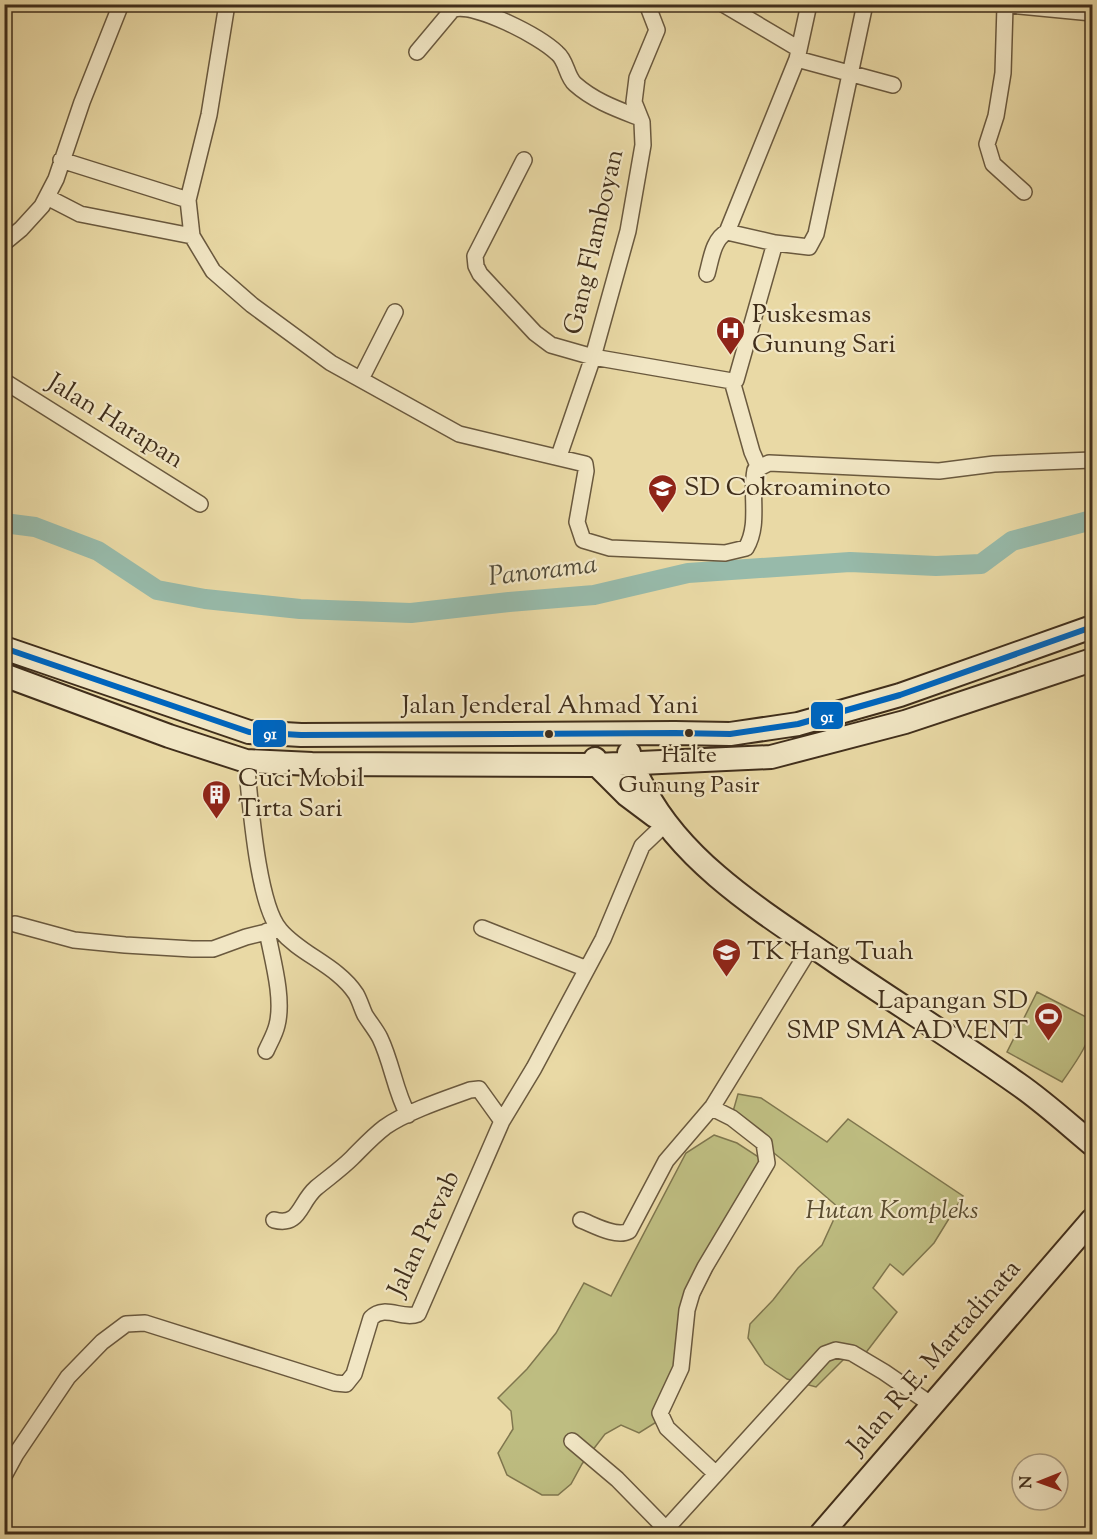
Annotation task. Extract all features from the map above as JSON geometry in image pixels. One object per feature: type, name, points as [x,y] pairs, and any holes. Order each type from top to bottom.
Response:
[{"type":"main road","name":"Jalan Jenderal Ahmad Yani","points":[[4,648],[249,732],[302,735],[730,734],[798,724],[900,695],[1092,627]]},
{"type":"main road","points":[[4,675],[169,736],[246,761],[312,764],[597,765],[771,757],[905,722],[1092,660]]},
{"type":"main road","points":[[590,734],[597,765],[627,795],[665,824]]},
{"type":"main road","points":[[626,734],[632,764],[652,805],[665,824],[723,882],[1019,1085],[1092,1144]]},
{"type":"main road","name":"Jalan R.E. Martadinata","points":[[821,1534],[1092,1220]]},
{"type":"street","points":[[4,243],[21,229],[42,206],[56,179],[61,160],[121,4]]},
{"type":"street","points":[[226,4],[209,115],[188,200],[192,237],[213,271],[252,305],[331,363],[459,434],[585,464],[586,471],[577,522],[583,540],[610,548],[725,553],[746,548],[754,519],[752,485],[755,470],[769,463],[939,471],[993,464],[1092,460]]},
{"type":"street","name":"Gang Flamboyan","points":[[559,456],[593,357],[628,231],[643,145],[640,118],[634,102],[637,78],[657,30],[647,4]]},
{"type":"street","points":[[723,4],[798,54],[893,85]]},
{"type":"street","points":[[707,273],[717,242],[720,236],[727,232],[798,54],[809,4]]},
{"type":"street","points":[[727,232],[775,243],[809,247],[816,234],[865,4]]},
{"type":"street","points":[[1024,192],[993,164],[987,144],[996,116],[1003,73],[1002,5],[1092,14]]},
{"type":"street","points":[[417,52],[453,9],[461,7],[481,11],[509,24],[558,53],[572,81],[588,95],[608,106],[640,118]]},
{"type":"street","points":[[61,160],[188,200]]},
{"type":"street","points":[[524,160],[475,256],[476,266],[535,333],[551,345],[593,357],[736,380],[775,243]]},
{"type":"street","points":[[46,197],[80,214],[192,237]]},
{"type":"street","points":[[361,380],[395,312]]},
{"type":"street","name":"Jalan Harapan","points":[[4,381],[200,504]]},
{"type":"street","points":[[732,381],[752,452],[759,468]]},
{"type":"street","points":[[246,761],[252,827],[273,930],[278,994],[278,1025],[266,1051]]},
{"type":"street","name":"Jalan Prevab","points":[[4,1476],[10,1451],[68,1377],[102,1342],[126,1324],[145,1323],[335,1383],[346,1384],[354,1374],[371,1318],[376,1313],[383,1311],[413,1316],[418,1314],[502,1121],[534,1068],[603,939],[642,846],[665,824]]},
{"type":"street","points":[[15,924],[74,940],[192,949],[213,949],[273,930],[330,966],[356,994],[365,1015],[380,1037],[396,1088],[408,1115]]},
{"type":"street","points":[[483,928],[587,969]]},
{"type":"street","points":[[581,1220],[616,1233],[629,1231],[666,1161],[713,1106],[812,945]]},
{"type":"street","points":[[274,1220],[286,1222],[294,1219],[303,1202],[315,1188],[344,1166],[386,1126],[408,1115],[470,1090],[479,1089],[502,1121]]},
{"type":"street","points":[[713,1106],[714,1109],[732,1118],[764,1143],[767,1163],[692,1293],[687,1310],[681,1368],[660,1415],[667,1428],[715,1473]]},
{"type":"street","points":[[572,1441],[616,1479],[668,1532],[715,1473],[790,1394],[820,1358],[832,1351],[852,1353],[932,1405]]},
{"type":"green space","name":"Lapangan SD SMP SMA ADVENT","points":[[1037,992],[1092,1020],[1086,1044],[1062,1082],[1007,1052]]},
{"type":"green space","name":"Hutan Kompleks","points":[[738,1094],[761,1098],[827,1142],[848,1119],[963,1196],[934,1243],[903,1275],[890,1264],[873,1288],[897,1312],[861,1359],[844,1359],[816,1387],[787,1379],[765,1364],[748,1338],[750,1324],[773,1300],[798,1268],[822,1245],[839,1208],[772,1152],[730,1122]]},
{"type":"green space","name":"Hutan Kompleks","points":[[714,1135],[737,1143],[769,1164],[704,1286],[686,1326],[658,1421],[639,1433],[621,1425],[605,1434],[582,1464],[571,1484],[558,1495],[542,1495],[507,1475],[498,1453],[513,1429],[511,1411],[498,1398],[527,1369],[556,1333],[584,1283],[611,1296],[686,1153]]},
{"type":"waterway","name":"Panorama","points":[[4,523],[35,527],[98,551],[157,590],[205,599],[300,609],[411,613],[594,595],[688,573],[850,562],[936,566],[981,564],[1012,541],[1092,520]]},
{"type":"transit line","name":"91","points":[[4,648],[249,732],[301,735],[730,734],[798,724],[900,695],[1092,627]]},
{"type":"place","name":"Puskesmas Gunung Sari","points":[[731,356]]},
{"type":"place","name":"SD Cokroaminoto","points":[[663,514]]},
{"type":"place","name":"Halte Gunung Pasir","points":[[689,733]]},
{"type":"place","name":"Cuci Mobil Tirta Sari","points":[[217,820]]},
{"type":"place","name":"TK Hang Tuah","points":[[726,978]]},
{"type":"place","name":"Lapangan SD SMP SMA ADVENT","points":[[1049,1042]]}]
